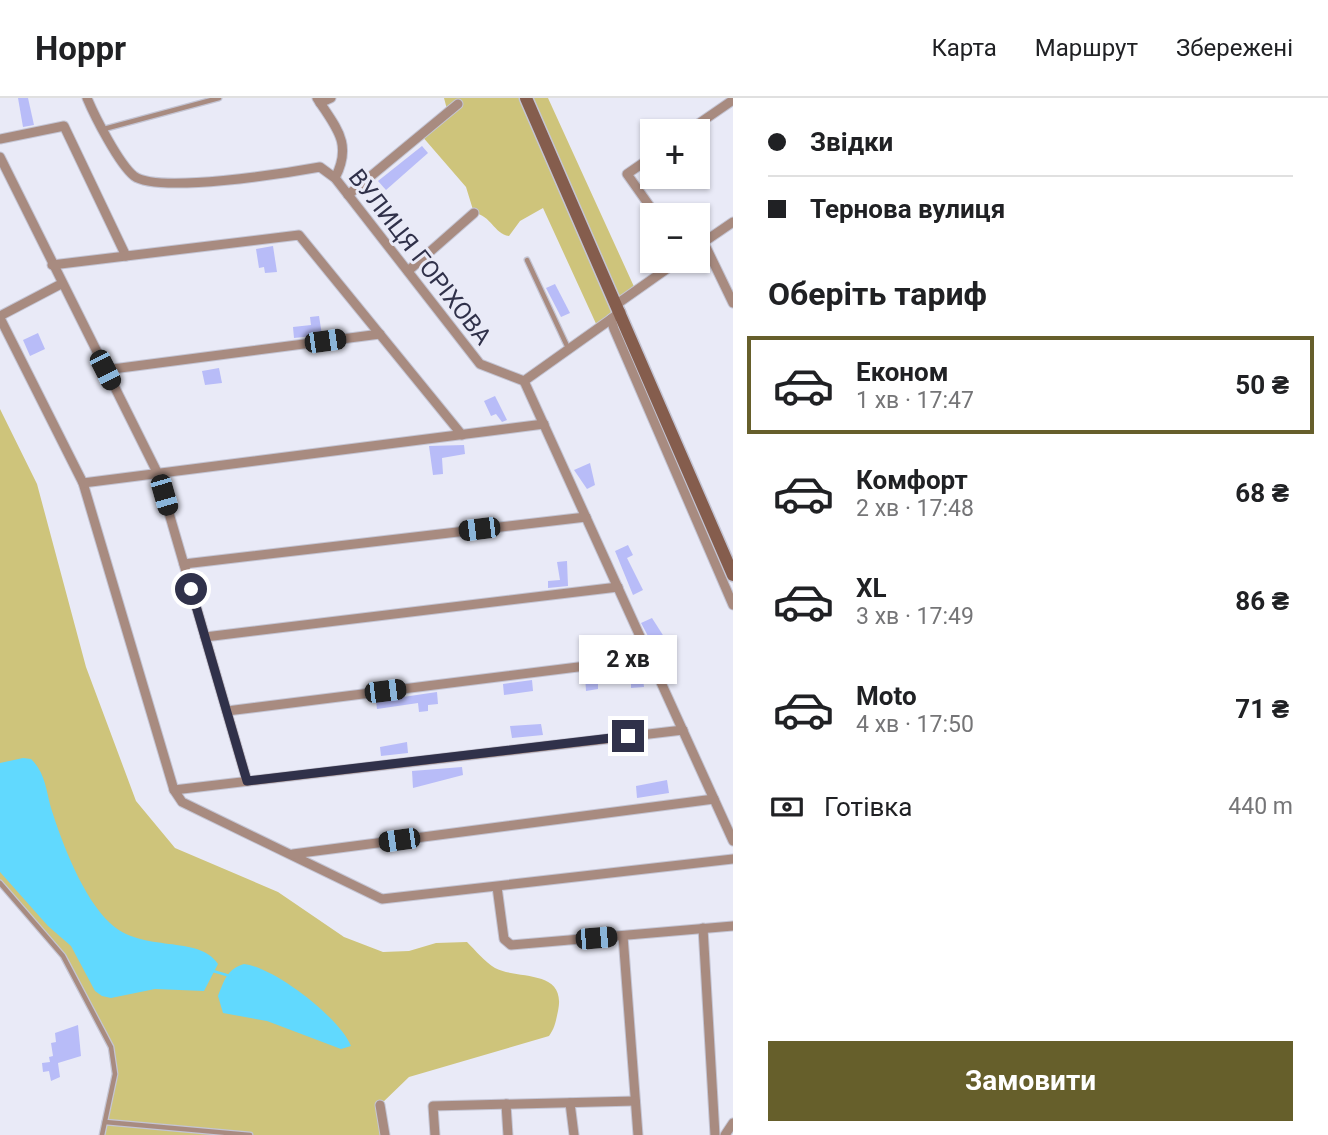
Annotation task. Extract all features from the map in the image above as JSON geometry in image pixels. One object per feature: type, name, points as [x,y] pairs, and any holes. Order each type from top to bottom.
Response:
[{"type":"main road","points":[[616,312],[733,575]]},
{"type":"street","name":"ВУЛИЦЯ ГОРІХОВА","points":[[87,98],[131,173],[148,181],[247,180],[320,167],[335,178],[480,364],[524,381]]},
{"type":"street","points":[[331,98],[318,101],[338,132],[344,148],[343,162],[335,178]]},
{"type":"street","points":[[526,98],[616,312],[733,605]]},
{"type":"street","points":[[705,119],[733,100]]},
{"type":"street","points":[[348,195],[458,104]]},
{"type":"street","points":[[0,139],[64,126],[126,256]]},
{"type":"street","points":[[0,157],[157,472],[247,781]]},
{"type":"street","points":[[640,165],[627,174],[648,203]]},
{"type":"street","points":[[408,271],[474,213]]},
{"type":"street","points":[[710,238],[733,222]]},
{"type":"street","points":[[52,265],[299,235],[462,435]]},
{"type":"street","points":[[710,258],[730,288],[733,303]]},
{"type":"street","points":[[663,273],[524,381],[733,841]]},
{"type":"street","points":[[61,284],[0,317],[83,482],[174,790],[182,802],[293,854],[366,894],[382,899],[733,859]]},
{"type":"street","points":[[105,370],[380,334]]},
{"type":"street","points":[[83,482],[544,425]]},
{"type":"street","points":[[184,565],[586,517]]},
{"type":"street","points":[[205,637],[618,587]]},
{"type":"street","points":[[226,711],[650,658]]},
{"type":"street","points":[[174,790],[683,730]]},
{"type":"street","points":[[293,854],[714,799]]},
{"type":"street","points":[[498,887],[504,939],[511,945],[733,926]]},
{"type":"street","points":[[703,928],[715,1135]]},
{"type":"street","points":[[623,936],[638,1135]]},
{"type":"street","points":[[435,1135],[433,1106],[635,1101]]},
{"type":"street","points":[[570,1102],[574,1135]]},
{"type":"street","points":[[506,1104],[508,1135]]},
{"type":"street","points":[[380,1105],[385,1135]]},
{"type":"street","points":[[725,1135],[733,1123]]},
{"type":"lane","points":[[104,129],[219,98]]},
{"type":"lane","points":[[527,260],[568,349]]},
{"type":"lane","points":[[0,883],[63,956],[111,1047],[115,1074],[102,1135]]},
{"type":"lane","points":[[105,1122],[250,1135]]},
{"type":"shaded area","points":[[444,98],[548,98],[636,291],[618,304],[621,312],[598,328],[543,208],[520,221],[509,236],[500,232],[485,217],[474,213],[466,187],[421,135],[448,113]]},
{"type":"shaded area","points":[[0,409],[37,484],[86,667],[136,801],[175,848],[278,892],[344,937],[383,952],[409,951],[436,943],[467,942],[495,968],[548,982],[559,997],[556,1021],[549,1036],[409,1077],[380,1105],[385,1135],[102,1135],[114,1083],[114,1055],[69,964],[0,883]]},
{"type":"water","points":[[31,759],[39,770],[67,853],[82,885],[100,912],[123,932],[138,938],[198,949],[209,955],[218,964],[204,991],[155,989],[111,998],[102,996],[95,991],[71,946],[48,926],[0,872],[0,763]]},
{"type":"water","points":[[244,964],[272,974],[305,996],[334,1022],[351,1046],[341,1049],[267,1021],[223,1013],[218,996],[222,985],[230,972]]},
{"type":"building","points":[[18,98],[28,98],[34,125],[23,127]]},
{"type":"building","points":[[422,146],[428,153],[386,190],[378,181]]},
{"type":"building","points":[[273,246],[277,272],[265,273],[264,267],[259,268],[256,249]]},
{"type":"building","points":[[555,284],[570,313],[561,317],[546,288]]},
{"type":"building","points":[[319,316],[322,335],[294,338],[293,327],[311,325],[310,317]]},
{"type":"building","points":[[38,333],[45,349],[30,356],[23,340]]},
{"type":"building","points":[[219,368],[222,383],[205,385],[202,371]]},
{"type":"building","points":[[495,396],[507,420],[502,422],[496,414],[491,416],[484,401]]},
{"type":"building","points":[[464,445],[465,454],[442,458],[443,474],[433,475],[429,446]]},
{"type":"building","points":[[590,463],[595,485],[587,489],[574,470]]},
{"type":"building","points":[[628,545],[633,555],[627,558],[643,590],[633,595],[615,551]]},
{"type":"building","points":[[567,561],[568,586],[548,588],[548,581],[560,580],[557,562]]},
{"type":"building","points":[[652,618],[668,643],[655,649],[641,623]]},
{"type":"building","points":[[642,670],[644,687],[631,688],[631,680],[598,683],[598,689],[586,691],[585,676]]},
{"type":"building","points":[[532,680],[533,691],[504,695],[503,684]]},
{"type":"building","points":[[437,692],[438,704],[428,705],[428,711],[419,712],[418,703],[377,709],[376,701]]},
{"type":"building","points":[[541,724],[543,735],[512,738],[510,726]]},
{"type":"building","points":[[407,742],[408,753],[381,756],[380,747]]},
{"type":"building","points":[[462,767],[463,775],[413,788],[412,771]]},
{"type":"building","points":[[667,780],[669,793],[637,798],[636,786]]},
{"type":"building","points":[[78,1025],[81,1056],[58,1063],[60,1077],[51,1081],[49,1071],[43,1072],[42,1063],[50,1062],[49,1057],[53,1056],[51,1043],[56,1042],[55,1033]]},
{"type":"waterway","points":[[213,971],[230,976]]},
{"type":"route","points":[[191,589],[247,781],[628,736]]}]
